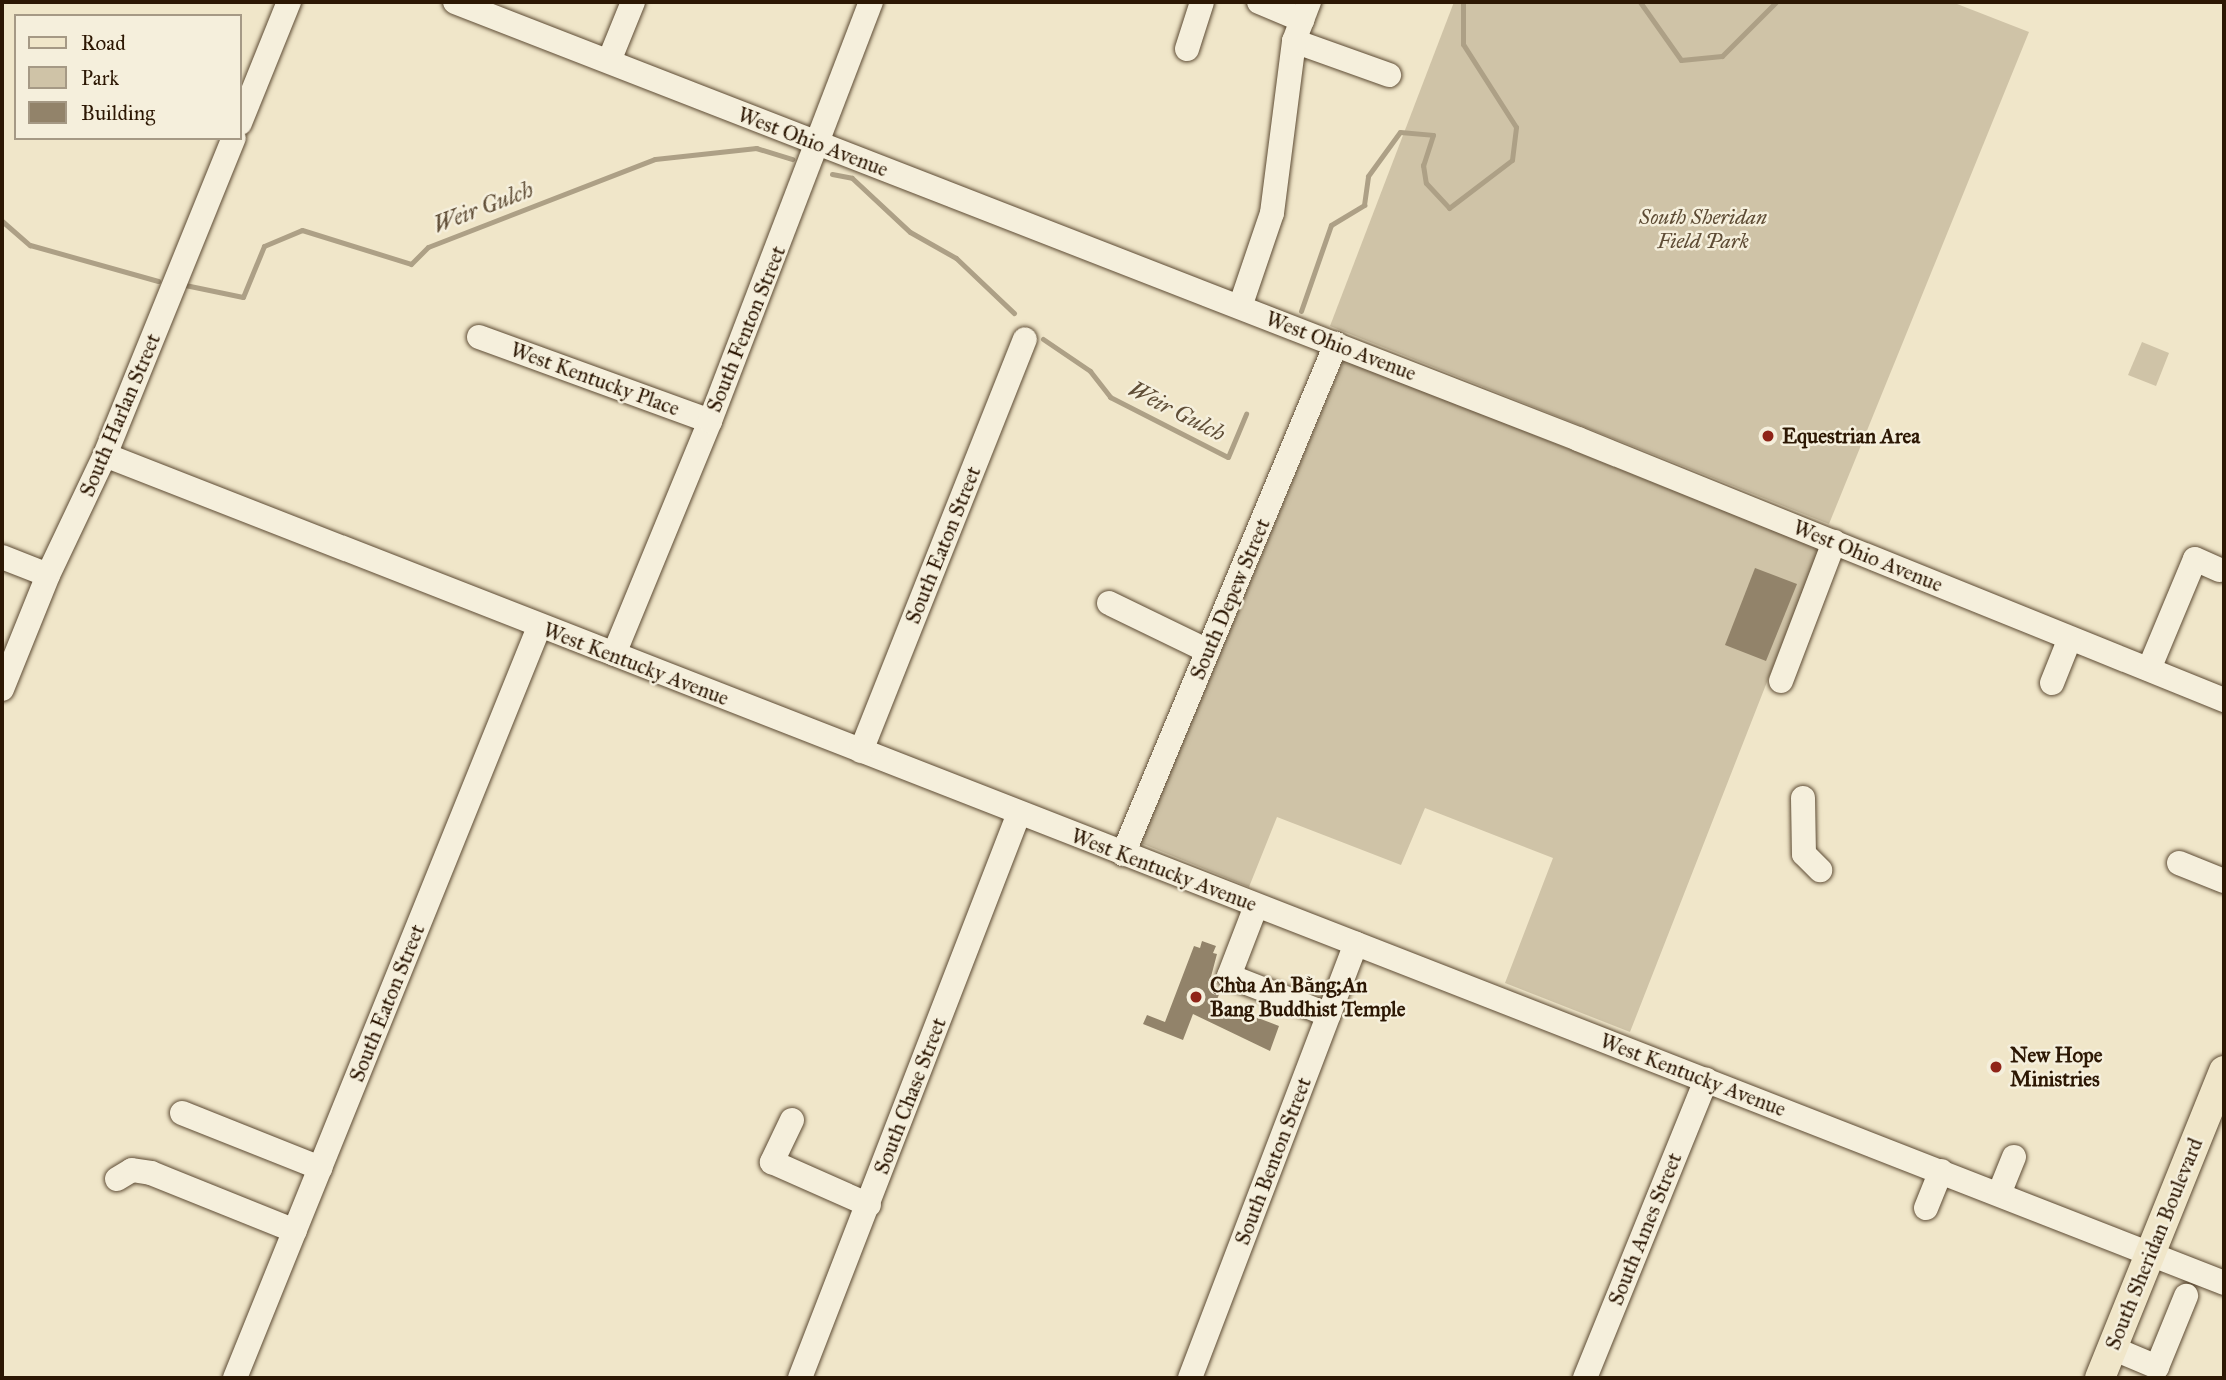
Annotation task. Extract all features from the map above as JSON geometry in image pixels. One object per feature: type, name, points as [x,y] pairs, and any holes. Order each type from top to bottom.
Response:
[{"type":"main road","name":"South Sheridan Boulevard","points":[[2100,1378],[2224,1071]]},
{"type":"street","points":[[242,118],[289,2]]},
{"type":"street","name":"West Ohio Avenue","points":[[455,2],[1336,344],[2224,700]]},
{"type":"street","points":[[609,61],[633,2]]},
{"type":"street","name":"South Fenton Street","points":[[614,654],[710,421],[872,2]]},
{"type":"street","points":[[1187,49],[1202,2]]},
{"type":"street","points":[[1259,2],[1302,21],[1389,75]]},
{"type":"street","points":[[1240,307],[1272,213],[1302,21]]},
{"type":"street","name":"South Harlan Street","points":[[2,689],[47,575],[105,455],[233,140]]},
{"type":"street","name":"West Kentucky Place","points":[[479,337],[710,421]]},
{"type":"street","name":"South Eaton Street","points":[[861,751],[1025,339]]},
{"type":"street","name":"South Depew Street","points":[[1123,854],[1336,344]]},
{"type":"street","name":"West Kentucky Avenue","points":[[105,455],[2224,1283]]},
{"type":"street","points":[[1781,681],[1834,542]]},
{"type":"street","points":[[2,556],[47,575]]},
{"type":"street","points":[[2149,669],[2195,559],[2220,570]]},
{"type":"street","points":[[1109,603],[1208,651]]},
{"type":"street","name":"South Eaton Street","points":[[235,1378],[540,627]]},
{"type":"street","points":[[2052,683],[2070,638]]},
{"type":"street","points":[[1803,797],[1804,854],[1819,870]]},
{"type":"street","name":"South Chase Street","points":[[800,1378],[1020,813]]},
{"type":"street","points":[[2179,863],[2224,881]]},
{"type":"street","points":[[1256,906],[1229,976],[1329,1015]]},
{"type":"street","name":"South Benton Street","points":[[1190,1378],[1356,944]]},
{"type":"street","name":"South Ames Street","points":[[1585,1378],[1706,1080]]},
{"type":"street","points":[[182,1113],[320,1168]]},
{"type":"street","points":[[792,1120],[772,1162],[869,1205]]},
{"type":"street","points":[[1999,1194],[2014,1157]]},
{"type":"street","points":[[117,1179],[132,1170],[151,1173],[295,1231]]},
{"type":"street","points":[[1926,1208],[1941,1171]]},
{"type":"street","points":[[2112,1348],[2155,1372],[2186,1296]]},
{"type":"green space","name":"South Sheridan Field Park","points":[[1454,2],[1952,2],[2029,32],[1829,524],[1330,326]]},
{"type":"green space","points":[[2142,342],[2169,353],[2156,386],[2128,375]]},
{"type":"green space","points":[[1344,359],[1819,549],[1630,1032],[1505,983],[1553,858],[1425,808],[1401,865],[1277,817],[1249,887],[1141,843]]},
{"type":"building","points":[[1755,568],[1797,584],[1766,661],[1725,645]]},
{"type":"building","name":"Chùa An Bằng;An Bang Buddhist Temple","points":[[1202,941],[1216,946],[1213,953],[1217,954],[1208,988],[1220,992],[1216,1002],[1279,1026],[1270,1051],[1193,1014],[1183,1040],[1143,1024],[1147,1015],[1165,1022],[1194,946],[1200,948]]},
{"type":"waterway","name":"Weir Gulch","points":[[1301,311],[1331,225],[1364,205],[1368,176],[1400,132],[1433,135],[1423,165],[1426,183],[1449,208],[1512,160],[1516,127],[1463,44],[1463,2]]},
{"type":"waterway","name":"Weir Gulch","points":[[1640,2],[1681,60],[1722,56],[1776,2]]},
{"type":"waterway","name":"Weir Gulch","points":[[185,285],[243,297],[264,246],[302,230],[411,264],[428,247],[655,159],[756,148],[792,159]]},
{"type":"waterway","name":"Weir Gulch","points":[[832,174],[852,178],[910,232],[956,258],[1014,313]]},
{"type":"waterway","name":"Weir Gulch","points":[[2,221],[30,245],[158,281]]},
{"type":"waterway","name":"Weir Gulch","points":[[1043,339],[1090,371],[1110,397],[1228,457],[1246,414]]},
{"type":"place","name":"Equestrian Area","points":[[1768,436]]},
{"type":"place","name":"Chùa An Bằng;An Bang Buddhist Temple","points":[[1196,997]]},
{"type":"place","name":"New Hope Ministries","points":[[1996,1067]]}]
